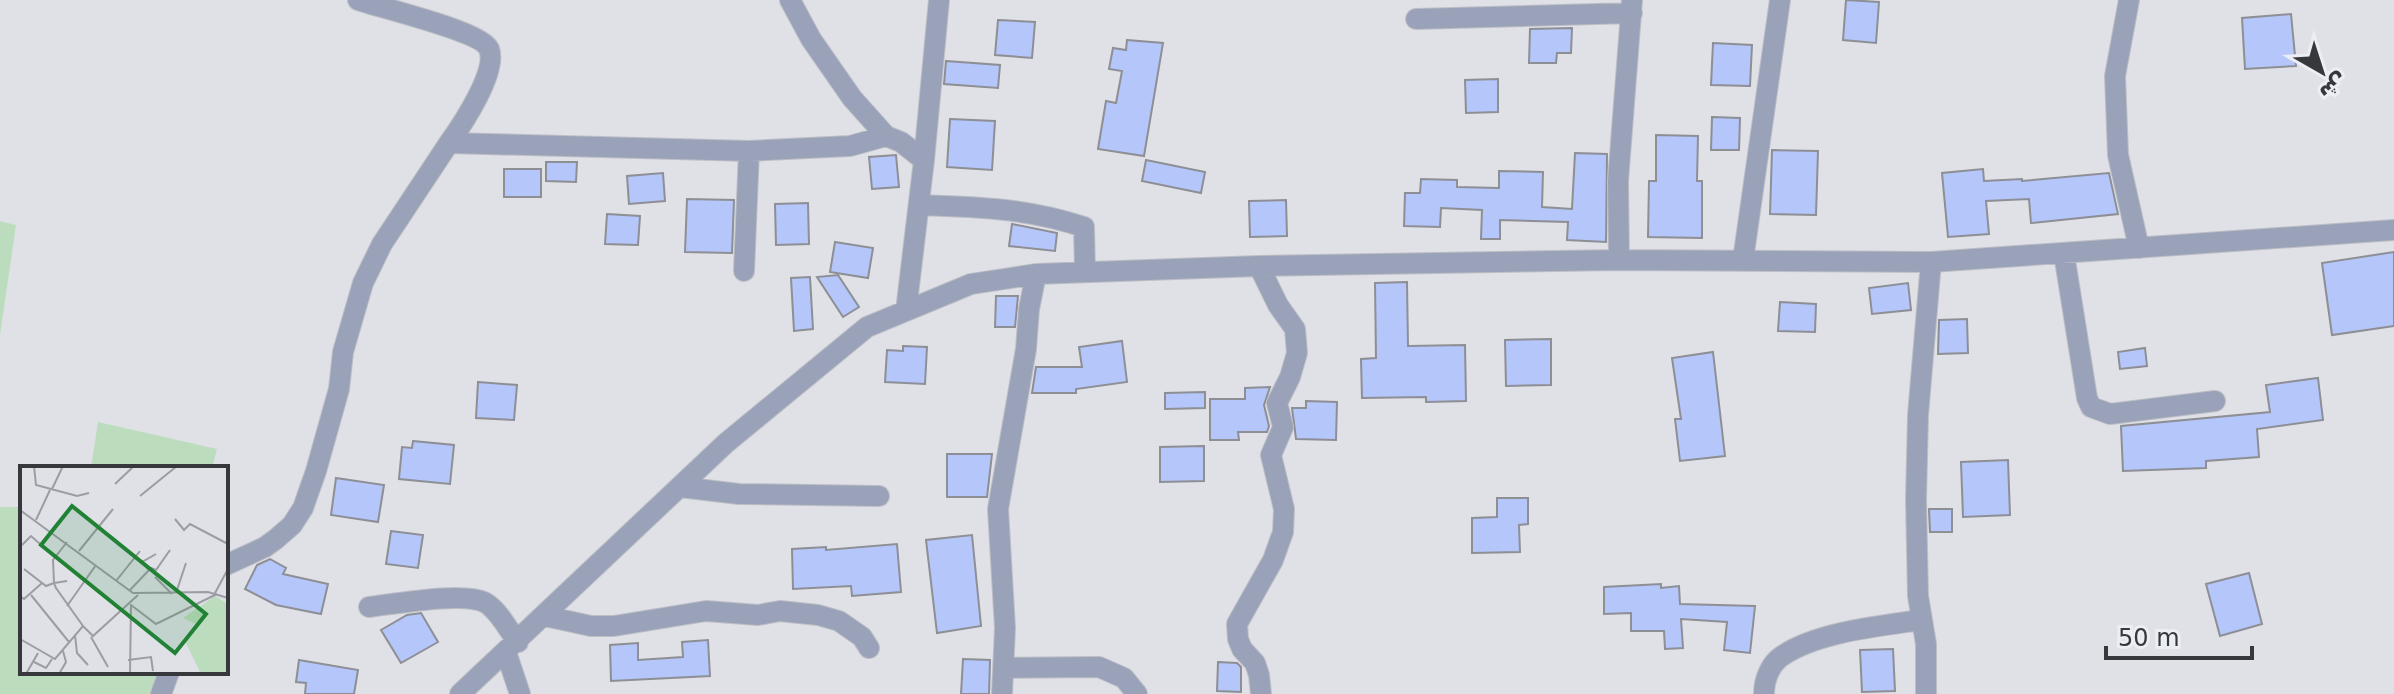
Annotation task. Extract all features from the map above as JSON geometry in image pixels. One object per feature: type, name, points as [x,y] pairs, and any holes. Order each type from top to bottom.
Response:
[{"type":"street","points":[[228,564],[276,539],[292,525],[303,508],[339,389],[343,352],[363,283],[382,244],[468,116],[490,65],[489,50],[482,40],[454,28],[358,0]]},
{"type":"street","points":[[790,0],[811,39],[852,98],[886,136],[901,142],[924,160]]},
{"type":"street","points":[[906,311],[939,0]]},
{"type":"street","points":[[1743,260],[1780,0]]},
{"type":"street","points":[[2129,0],[2115,76],[2118,155],[2139,248]]},
{"type":"street","points":[[1416,19],[1632,7],[1618,181],[1619,260]]},
{"type":"street","points":[[449,143],[749,151],[850,146],[886,136]]},
{"type":"street","points":[[744,271],[749,151]]},
{"type":"street","points":[[919,205],[994,207],[1045,214],[1084,227],[1085,272]]},
{"type":"street","points":[[460,694],[726,443],[867,327],[971,284],[1036,274],[1259,266],[1619,260],[1931,262],[2394,230]]},
{"type":"street","points":[[2064,254],[2091,407],[2110,414],[2215,401]]},
{"type":"street","points":[[1926,694],[1926,644],[1917,566],[1918,415],[1931,262]]},
{"type":"street","points":[[1259,266],[1278,305],[1295,329],[1297,353],[1290,377],[1277,403],[1283,427],[1271,455],[1284,509],[1283,532],[1273,560],[1237,624],[1242,649],[1255,663],[1261,694]]},
{"type":"street","points":[[1002,694],[1005,628],[998,509],[1036,274]]},
{"type":"street","points":[[680,487],[739,494],[879,496]]},
{"type":"street","points":[[369,607],[463,597],[485,602],[496,612],[512,647],[520,694]]},
{"type":"street","points":[[545,616],[591,626],[614,626],[706,611],[758,615],[780,611],[818,615],[839,621],[862,637],[869,648]]},
{"type":"street","points":[[1764,694],[1771,668],[1781,656],[1836,635],[1921,620]]},
{"type":"street","points":[[1004,668],[1099,667],[1124,678],[1137,694]]},
{"type":"street","points":[[161,694],[168,674]]},
{"type":"green space","points":[[0,221],[16,225],[0,335]]},
{"type":"green space","points":[[98,422],[217,449],[213,466],[91,466]]},
{"type":"green space","points":[[0,507],[20,507],[20,674],[160,674],[153,694],[0,694]]},
{"type":"building","points":[[1846,0],[1879,2],[1876,43],[1843,40]]},
{"type":"building","points":[[2291,14],[2296,66],[2245,69],[2242,18]]},
{"type":"building","points":[[998,20],[1035,22],[1032,58],[995,55]]},
{"type":"building","points":[[1572,28],[1571,53],[1557,53],[1556,63],[1529,63],[1530,29]]},
{"type":"building","points":[[1127,40],[1163,43],[1144,156],[1098,149],[1106,101],[1116,103],[1122,71],[1109,69],[1113,48],[1126,50]]},
{"type":"building","points":[[1713,43],[1752,45],[1750,86],[1711,85]]},
{"type":"building","points":[[946,61],[1000,65],[998,88],[944,84]]},
{"type":"building","points":[[1498,79],[1498,112],[1466,113],[1465,80]]},
{"type":"building","points":[[1712,117],[1740,118],[1739,150],[1711,150]]},
{"type":"building","points":[[950,119],[995,121],[992,170],[947,167]]},
{"type":"building","points":[[1656,135],[1698,136],[1697,181],[1702,181],[1702,238],[1648,237],[1649,181],[1656,181]]},
{"type":"building","points":[[1772,150],[1818,151],[1816,215],[1770,214]]},
{"type":"building","points":[[1575,153],[1607,154],[1606,242],[1567,240],[1568,222],[1500,220],[1500,239],[1481,239],[1482,210],[1441,208],[1440,227],[1404,226],[1405,193],[1420,193],[1421,179],[1457,180],[1457,187],[1499,188],[1499,171],[1543,172],[1542,207],[1572,209]]},
{"type":"building","points":[[896,155],[899,187],[872,189],[869,157]]},
{"type":"building","points":[[1146,160],[1205,172],[1201,193],[1142,181]]},
{"type":"building","points":[[546,162],[577,162],[576,182],[546,181]]},
{"type":"building","points":[[504,169],[541,169],[541,197],[504,197]]},
{"type":"building","points":[[1983,169],[1984,181],[2022,181],[2109,173],[2118,214],[2031,223],[2029,199],[1986,201],[1989,234],[1948,237],[1942,173]]},
{"type":"building","points":[[663,173],[665,201],[629,204],[627,176]]},
{"type":"building","points":[[687,199],[734,200],[732,253],[685,252]]},
{"type":"building","points":[[1286,200],[1287,236],[1250,237],[1249,201]]},
{"type":"building","points":[[808,203],[809,244],[776,245],[775,204]]},
{"type":"building","points":[[607,214],[640,216],[638,245],[605,244]]},
{"type":"building","points":[[1012,224],[1057,233],[1055,251],[1009,246]]},
{"type":"building","points":[[835,242],[873,248],[868,278],[830,272]]},
{"type":"building","points":[[2394,252],[2394,326],[2332,335],[2322,263]]},
{"type":"building","points":[[838,275],[859,307],[843,317],[817,277]]},
{"type":"building","points":[[810,277],[813,329],[794,331],[791,278]]},
{"type":"building","points":[[1407,282],[1408,346],[1465,345],[1466,401],[1426,402],[1426,397],[1362,398],[1361,359],[1376,358],[1375,283]]},
{"type":"building","points":[[1908,283],[1911,310],[1872,314],[1869,288]]},
{"type":"building","points":[[996,296],[1018,296],[1015,327],[995,327]]},
{"type":"building","points":[[1780,302],[1816,304],[1815,332],[1778,331]]},
{"type":"building","points":[[1967,319],[1968,353],[1938,354],[1939,320]]},
{"type":"building","points":[[1551,339],[1551,385],[1506,386],[1505,340]]},
{"type":"building","points":[[1122,341],[1127,382],[1076,389],[1076,393],[1032,393],[1036,367],[1082,367],[1079,347]]},
{"type":"building","points":[[903,346],[927,347],[925,384],[885,382],[887,350],[903,351]]},
{"type":"building","points":[[2145,348],[2147,366],[2120,369],[2118,352]]},
{"type":"building","points":[[1713,352],[1725,456],[1680,461],[1675,419],[1681,419],[1672,358]]},
{"type":"building","points":[[2318,378],[2323,420],[2257,429],[2259,457],[2206,461],[2206,468],[2123,471],[2121,426],[2270,412],[2266,385]]},
{"type":"building","points":[[478,382],[517,385],[514,420],[476,418]]},
{"type":"building","points":[[1270,387],[1264,405],[1269,426],[1267,432],[1238,432],[1239,440],[1210,440],[1210,399],[1245,399],[1245,388]]},
{"type":"building","points":[[1205,392],[1205,408],[1165,409],[1165,393]]},
{"type":"building","points":[[1306,401],[1337,402],[1336,440],[1296,439],[1292,408],[1306,408]]},
{"type":"building","points":[[413,441],[454,445],[450,484],[399,479],[402,447],[412,448]]},
{"type":"building","points":[[1204,446],[1204,481],[1160,482],[1160,447]]},
{"type":"building","points":[[947,454],[992,454],[987,497],[947,497]]},
{"type":"building","points":[[2008,460],[2010,515],[1963,517],[1961,462]]},
{"type":"building","points":[[336,478],[384,485],[378,522],[331,515]]},
{"type":"building","points":[[1497,498],[1528,498],[1528,524],[1519,525],[1520,552],[1472,553],[1472,518],[1497,517]]},
{"type":"building","points":[[1929,509],[1952,509],[1952,532],[1930,532]]},
{"type":"building","points":[[391,531],[423,535],[418,568],[386,564]]},
{"type":"building","points":[[972,535],[981,626],[937,633],[926,540]]},
{"type":"building","points":[[897,544],[901,592],[852,596],[851,586],[793,589],[792,549],[826,547],[826,550]]},
{"type":"building","points":[[270,559],[286,568],[283,574],[328,584],[321,614],[276,605],[245,589],[257,565]]},
{"type":"building","points":[[2249,573],[2262,624],[2220,636],[2206,584]]},
{"type":"building","points":[[1661,584],[1661,588],[1679,586],[1680,604],[1755,606],[1750,653],[1724,650],[1727,622],[1681,619],[1683,648],[1665,649],[1664,631],[1631,631],[1631,613],[1604,614],[1604,587]]},
{"type":"building","points":[[421,613],[438,642],[401,663],[381,630],[407,615]]},
{"type":"building","points":[[708,640],[710,676],[611,681],[610,645],[638,643],[638,660],[683,657],[682,642]]},
{"type":"building","points":[[1893,649],[1895,691],[1862,692],[1860,650]]},
{"type":"building","points":[[963,659],[990,660],[989,694],[961,694]]},
{"type":"building","points":[[299,660],[358,670],[354,694],[305,694],[306,683],[296,682]]},
{"type":"building","points":[[1218,662],[1237,663],[1241,667],[1241,692],[1217,691]]}]
